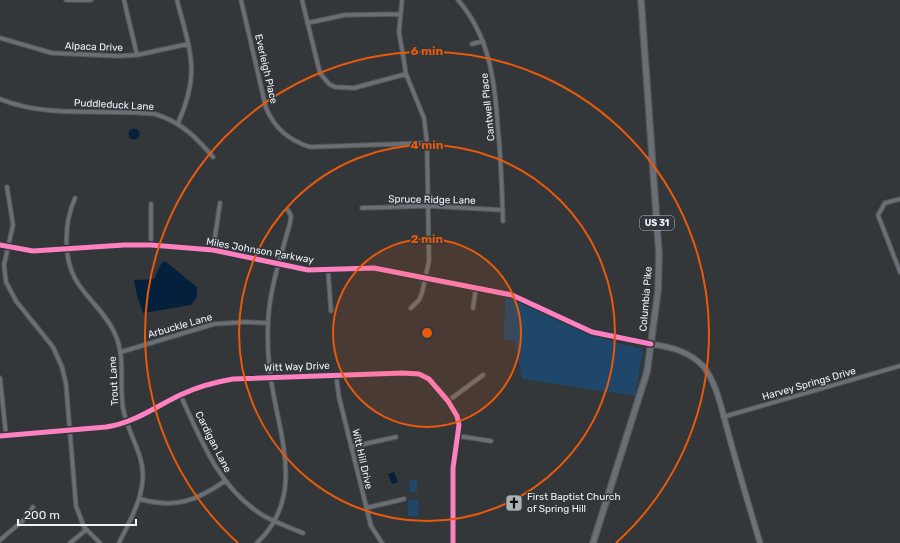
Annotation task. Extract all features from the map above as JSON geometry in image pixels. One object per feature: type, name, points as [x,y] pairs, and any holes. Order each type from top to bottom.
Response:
[{"type":"main road","name":"Columbia Pike","points":[[594,543],[622,457],[647,372],[658,291],[659,254],[641,0]]},
{"type":"main road","points":[[650,344],[679,350],[688,355],[702,365],[710,378],[760,543]]},
{"type":"street","points":[[66,0],[91,0]]},
{"type":"street","points":[[124,0],[137,55]]},
{"type":"street","points":[[178,0],[192,62],[192,80],[189,98],[178,123]]},
{"type":"street","name":"Everleigh Place","points":[[241,0],[266,108],[273,122],[284,136],[310,147],[427,144]]},
{"type":"street","points":[[302,0],[320,73],[324,79],[335,87],[359,88],[406,74]]},
{"type":"street","points":[[402,0],[399,32],[406,74],[424,118],[427,144],[429,251],[426,278],[419,300],[411,308]]},
{"type":"street","name":"Cantwell Place","points":[[458,0],[473,20],[483,41],[492,71],[495,88],[503,221]]},
{"type":"street","points":[[307,23],[345,15],[400,14]]},
{"type":"street","name":"Alpaca Drive","points":[[0,38],[60,54],[118,56],[137,55],[188,44]]},
{"type":"street","points":[[472,44],[483,41]]},
{"type":"street","name":"Puddleduck Lane","points":[[0,99],[22,106],[41,109],[155,114],[178,123],[198,139],[213,157]]},
{"type":"street","points":[[7,187],[13,225],[4,265],[6,282],[13,297],[49,340],[59,359],[66,384],[76,506],[86,530],[100,543]]},
{"type":"street","name":"Trout Lane","points":[[75,198],[68,218],[68,249],[71,268],[75,280],[110,323],[121,352],[123,403],[127,422],[142,463],[140,499],[118,543]]},
{"type":"street","points":[[900,199],[885,203],[878,215],[900,272]]},
{"type":"street","points":[[214,250],[220,203]]},
{"type":"street","points":[[151,204],[151,245]]},
{"type":"street","name":"Spruce Ridge Lane","points":[[362,208],[428,206],[503,210]]},
{"type":"street","points":[[257,543],[274,521],[282,504],[286,486],[286,465],[270,377],[268,323],[271,296],[290,223],[291,216],[288,210]]},
{"type":"street","name":"Miles Johnson Parkway","points":[[0,245],[8,248],[33,251],[151,245],[214,250],[278,265],[308,270],[374,268],[512,295],[592,332],[650,344]]},
{"type":"street","points":[[328,270],[331,311]]},
{"type":"street","points":[[473,308],[476,287]]},
{"type":"street","name":"Arbuckle Lane","points":[[121,352],[214,324],[245,322],[268,323]]},
{"type":"street","name":"Harvey Springs Drive","points":[[723,417],[900,366]]},
{"type":"street","name":"Witt Way Drive","points":[[0,436],[106,428],[127,422],[180,394],[225,380],[270,377],[403,373],[419,374],[432,381],[448,401],[458,421],[458,436],[453,468],[453,543]]},
{"type":"street","name":"Witt Hill Drive","points":[[336,375],[339,397],[366,508],[371,526],[382,543]]},
{"type":"street","points":[[448,401],[484,375]]},
{"type":"street","points":[[0,378],[6,435]]},
{"type":"street","name":"Cardigan Lane","points":[[180,394],[212,460],[225,481],[248,504],[274,521],[303,533]]},
{"type":"street","points":[[458,436],[491,441]]},
{"type":"street","points":[[351,447],[396,437]]},
{"type":"street","points":[[140,499],[177,503],[205,494],[225,481]]},
{"type":"street","points":[[366,508],[404,500]]},
{"type":"street","points":[[0,540],[26,518],[33,507]]},
{"type":"street","points":[[70,543],[86,530]]},
{"type":"shaded area","points":[[134,128],[138,130],[140,134],[138,138],[134,140],[130,138],[128,134],[130,130]]},
{"type":"shaded area","points":[[162,262],[166,262],[197,287],[197,297],[191,305],[143,313],[137,296],[134,280],[154,279]]},
{"type":"shaded area","points":[[505,296],[522,302],[579,330],[615,342],[643,349],[635,396],[522,379],[515,341],[504,339]]},
{"type":"shaded area","points":[[394,472],[398,482],[392,484],[388,474]]},
{"type":"shaded area","points":[[410,480],[417,480],[417,492],[409,492]]},
{"type":"shaded area","points":[[418,499],[419,516],[408,516],[408,500]]},
{"type":"cycle path","points":[[0,245],[33,251],[124,245],[151,245],[213,250],[308,270],[374,268],[512,295],[592,332],[651,344]]},
{"type":"cycle path","points":[[0,436],[116,425],[144,414],[180,395],[213,383],[233,379],[403,373],[419,374],[429,379],[448,401],[457,416],[459,425],[453,468],[453,543]]},
{"type":"place","name":"First Baptist Church of Spring Hill","points":[[514,503]]}]
